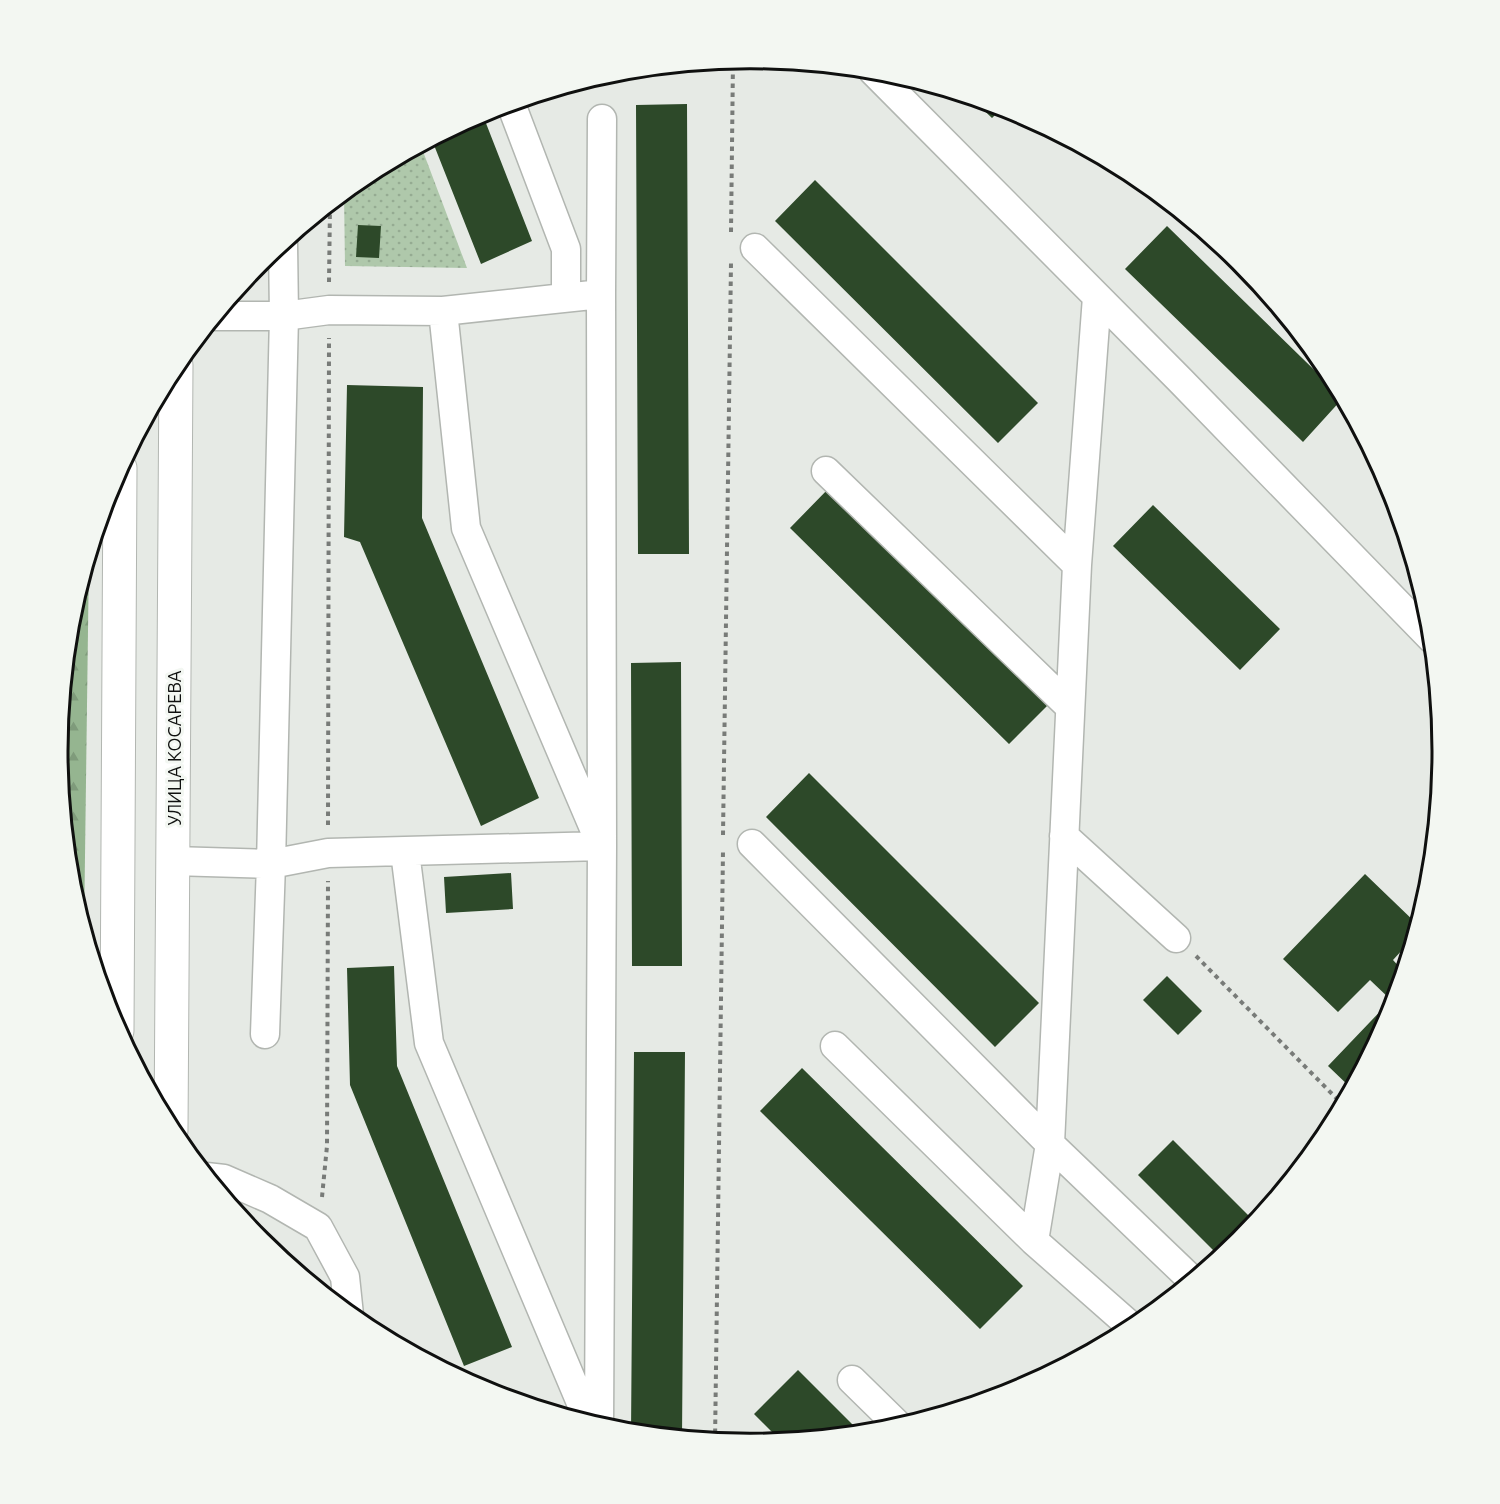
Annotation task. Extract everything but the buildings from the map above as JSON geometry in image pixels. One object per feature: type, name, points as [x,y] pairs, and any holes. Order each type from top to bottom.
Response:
[{"type":"main road","name":"УЛИЦА КОСАРЕВА","points":[[171,1112],[176,384]]},
{"type":"main road","points":[[117,1008],[120,489]]},
{"type":"lane","points":[[885,84],[1421,627]]},
{"type":"lane","points":[[514,112],[566,249],[566,297]]},
{"type":"lane","points":[[599,1417],[602,119]]},
{"type":"lane","points":[[743,244],[1077,565]]},
{"type":"lane","points":[[265,1034],[284,316],[283,254]]},
{"type":"lane","points":[[226,316],[284,316],[329,310],[443,311],[601,294]]},
{"type":"lane","points":[[1034,1241],[1050,1144],[1077,565],[1097,297]]},
{"type":"lane","points":[[443,311],[466,528],[602,846]]},
{"type":"lane","points":[[826,471],[1070,707]]},
{"type":"lane","points":[[1064,836],[1176,938]]},
{"type":"lane","points":[[752,844],[1050,1144],[1187,1275]]},
{"type":"lane","points":[[173,861],[271,864],[328,853],[602,846]]},
{"type":"lane","points":[[405,852],[429,1042],[586,1414]]},
{"type":"lane","points":[[835,1046],[1034,1241],[1125,1321]]},
{"type":"lane","points":[[218,1178],[270,1199],[318,1227],[345,1277],[348,1302]]},
{"type":"lane","points":[[852,1380],[892,1419]]},
{"type":"path","points":[[733,70],[743,244]]},
{"type":"path","points":[[327,1146],[330,215]]},
{"type":"path","points":[[715,1433],[731,263]]},
{"type":"path","points":[[1203,963],[1337,1099]]},
{"type":"green space","points":[[424,153],[467,268],[345,266],[344,204]]},
{"type":"green space","points":[[89,586],[84,900],[73,841],[68,752],[73,663]]}]
